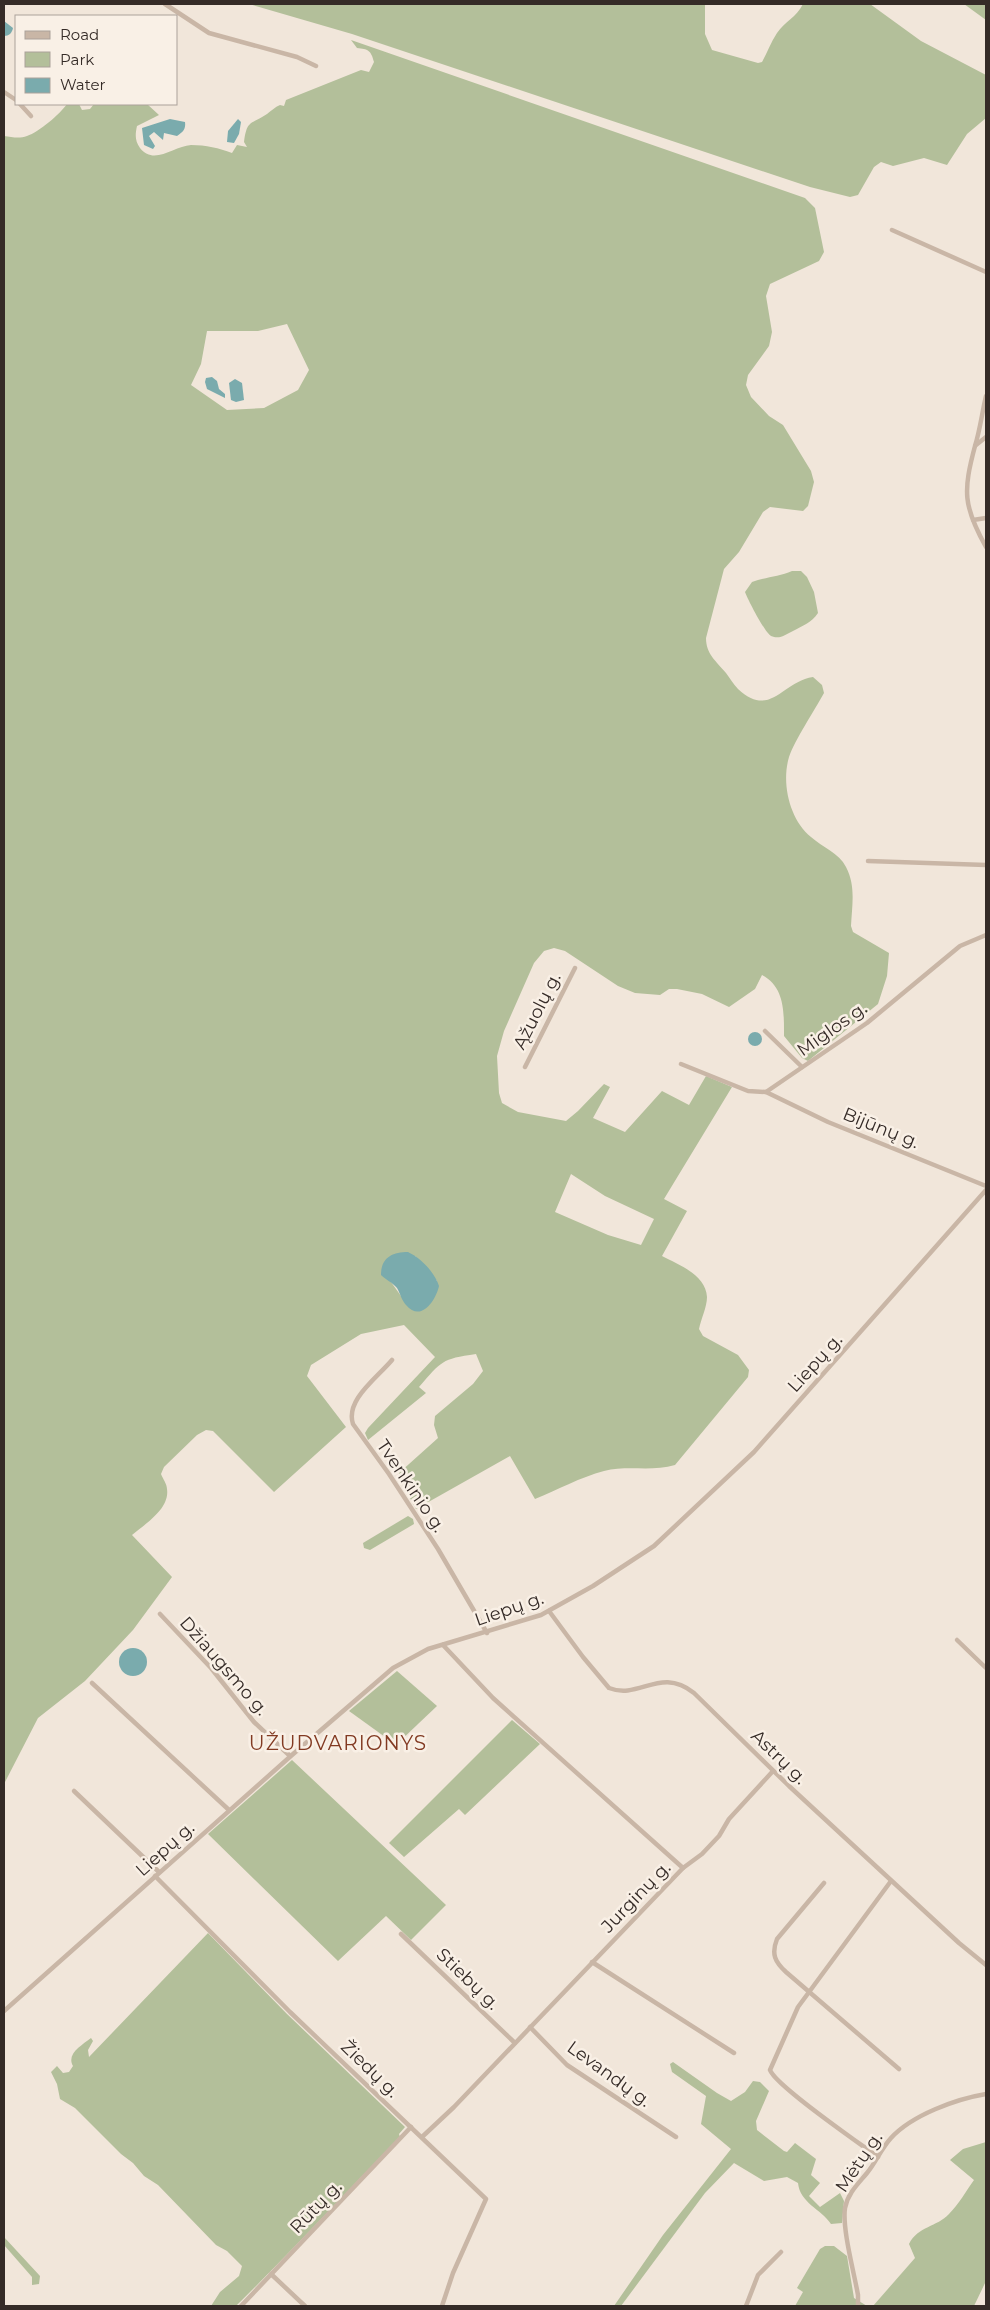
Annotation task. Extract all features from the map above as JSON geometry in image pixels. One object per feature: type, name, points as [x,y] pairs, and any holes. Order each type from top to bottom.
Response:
[{"type":"street","points":[[165,4],[209,33],[296,57],[316,66]]},
{"type":"street","points":[[4,92],[15,99]]},
{"type":"street","points":[[21,105],[31,116]]},
{"type":"street","points":[[892,230],[986,272]]},
{"type":"street","points":[[986,396],[969,464],[966,489],[973,520],[986,547]]},
{"type":"street","points":[[980,423],[986,428]]},
{"type":"street","points":[[975,446],[986,437]]},
{"type":"street","points":[[973,520],[986,518]]},
{"type":"street","points":[[868,861],[986,864]]},
{"type":"street","name":"Miglos g.","points":[[766,1092],[867,1023],[960,946],[986,935]]},
{"type":"street","name":"Ąžuolų g.","points":[[525,1067],[575,968]]},
{"type":"street","points":[[765,1031],[802,1067]]},
{"type":"street","points":[[681,1064],[748,1091],[766,1092]]},
{"type":"street","name":"Bijūnų g.","points":[[766,1092],[828,1122],[986,1188]]},
{"type":"street","name":"Liepų g.","points":[[4,2011],[290,1756],[393,1668],[421,1652],[487,1633],[549,1611],[593,1586],[654,1546],[754,1452],[986,1188]]},
{"type":"street","name":"Tvenkinio g.","points":[[392,1360],[354,1403],[350,1416],[353,1424],[389,1474],[438,1549],[487,1633]]},
{"type":"street","name":"Astrų g.","points":[[549,1611],[578,1651],[610,1688],[625,1691],[663,1682],[672,1681],[682,1684],[959,1943],[986,1964]]},
{"type":"street","name":"Džiaugsmo g.","points":[[160,1614],[211,1668],[254,1722],[290,1756]]},
{"type":"street","points":[[957,1640],[986,1668]]},
{"type":"street","name":"Jurginų g.","points":[[422,2138],[683,1868],[500,1705],[443,1645]]},
{"type":"street","points":[[92,1682],[229,1810]]},
{"type":"street","points":[[683,1868],[702,1854],[719,1836],[729,1819],[773,1771]]},
{"type":"street","points":[[74,1790],[159,1872]]},
{"type":"street","name":"Žiedų g.","points":[[155,1876],[290,2012],[486,2199],[452,2273],[442,2306]]},
{"type":"street","points":[[878,2157],[799,2098],[772,2074],[771,2064],[798,2006],[892,1881]]},
{"type":"street","points":[[824,1883],[777,1939],[774,1948],[777,1963],[898,2069]]},
{"type":"street","name":"Stiebų g.","points":[[401,1934],[515,2043]]},
{"type":"street","points":[[592,1962],[734,2053]]},
{"type":"street","name":"Levandų g.","points":[[530,2027],[567,2065],[676,2137]]},
{"type":"street","name":"Mėtų g.","points":[[858,2306],[858,2295],[845,2223],[845,2208],[851,2192],[892,2136],[919,2116],[965,2098],[986,2094]]},
{"type":"street","name":"Rūtų g.","points":[[241,2306],[411,2127]]},
{"type":"street","points":[[746,2306],[758,2274],[781,2252]]},
{"type":"street","points":[[271,2274],[305,2306]]},
{"type":"green space","points":[[249,4],[705,4],[705,34],[712,50],[758,63],[762,62],[780,29],[797,13],[803,4],[870,4],[921,41],[986,75],[986,118],[967,134],[947,165],[924,158],[893,166],[881,162],[874,167],[858,195],[850,197],[810,187],[352,34]]},
{"type":"green space","points":[[964,4],[986,4],[986,20]]},
{"type":"green space","points":[[351,40],[805,198],[815,208],[824,252],[819,261],[770,284],[766,296],[772,332],[769,346],[748,375],[746,385],[751,397],[769,416],[783,425],[811,471],[814,482],[808,506],[803,511],[770,507],[763,512],[739,552],[724,569],[706,644],[712,657],[738,689],[749,697],[768,700],[792,685],[813,677],[822,685],[824,693],[789,757],[786,779],[789,801],[804,830],[815,841],[839,858],[846,867],[852,888],[851,926],[853,932],[889,953],[887,976],[878,1004],[808,1061],[802,1058],[784,1036],[782,1001],[775,986],[762,975],[755,989],[729,1007],[702,994],[677,989],[669,989],[660,995],[635,993],[618,986],[565,951],[554,948],[544,951],[534,963],[504,1031],[497,1056],[499,1093],[502,1103],[518,1112],[566,1121],[604,1084],[610,1087],[593,1118],[625,1132],[662,1091],[689,1105],[706,1076],[732,1087],[664,1199],[687,1211],[662,1256],[691,1272],[702,1283],[707,1297],[699,1329],[703,1336],[738,1355],[749,1370],[748,1377],[675,1465],[604,1471],[535,1499],[510,1456],[416,1509],[399,1478],[399,1473],[438,1438],[434,1425],[435,1416],[473,1384],[483,1371],[476,1354],[449,1360],[438,1366],[419,1387],[426,1393],[368,1440],[365,1433],[368,1428],[435,1357],[404,1325],[361,1334],[311,1365],[307,1376],[346,1427],[274,1492],[213,1431],[206,1430],[197,1435],[164,1467],[161,1474],[167,1487],[165,1503],[150,1521],[132,1535],[172,1577],[133,1630],[85,1681],[38,1718],[4,1784],[4,136],[15,138],[32,134],[49,122],[66,105],[80,105],[82,110],[90,109],[93,105],[148,105],[159,115],[137,126],[136,140],[140,148],[146,153],[151,155],[164,154],[191,145],[212,147],[232,153],[237,145],[247,147],[244,142],[246,130],[250,124],[278,106],[284,106],[286,100],[361,70],[369,72],[374,62],[372,55],[366,50],[357,48]],"holes":[[[287,324],[309,370],[298,390],[264,408],[227,410],[191,385],[201,364],[207,331],[258,331]],[[571,1174],[605,1196],[654,1219],[641,1245],[608,1235],[555,1212]],[[415,1256],[437,1281],[401,1296],[391,1282]]]},
{"type":"green space","points":[[792,571],[801,571],[807,577],[814,592],[818,613],[804,625],[783,636],[774,637],[768,634],[745,592],[752,582]]},
{"type":"green space","points":[[408,1516],[413,1519],[414,1524],[370,1550],[364,1548],[363,1543]]},
{"type":"green space","points":[[397,1671],[437,1706],[398,1743],[392,1742],[349,1711]]},
{"type":"green space","points":[[512,1720],[540,1744],[465,1815],[459,1809],[404,1857],[389,1843]]},
{"type":"green space","points":[[292,1760],[446,1905],[411,1940],[386,1916],[338,1961],[208,1834]]},
{"type":"green space","points":[[208,1933],[287,2014],[405,2127],[399,2134],[400,2137],[236,2306],[211,2306],[220,2292],[239,2276],[242,2266],[227,2251],[216,2245],[158,2185],[144,2176],[133,2163],[121,2154],[75,2108],[60,2099],[57,2084],[51,2072],[57,2066],[63,2073],[69,2072],[73,2066],[71,2062],[73,2054],[91,2038],[93,2041],[88,2050],[89,2057]]},
{"type":"green space","points":[[673,2062],[731,2101],[745,2092],[753,2081],[760,2082],[769,2091],[756,2121],[757,2130],[784,2151],[787,2152],[795,2143],[816,2159],[811,2175],[820,2183],[809,2196],[820,2207],[840,2193],[844,2201],[842,2223],[831,2224],[807,2201],[798,2183],[787,2177],[764,2181],[734,2163],[705,2193],[621,2306],[614,2306],[663,2235],[731,2149],[701,2124],[706,2096],[672,2072],[670,2064]]},
{"type":"green space","points":[[986,2142],[986,2281],[974,2306],[873,2306],[915,2258],[909,2244],[913,2238],[922,2230],[939,2222],[949,2214],[974,2180],[950,2160],[963,2149]]},
{"type":"green space","points":[[4,2237],[40,2276],[39,2284],[32,2285],[32,2277],[4,2245]]},
{"type":"green space","points":[[825,2246],[834,2246],[847,2256],[854,2298],[867,2306],[795,2306],[803,2292],[797,2288],[820,2249]]},
{"type":"water","points":[[4,21],[13,28],[10,34],[4,36]]},
{"type":"water","points":[[170,119],[185,122],[182,132],[177,136],[164,133],[163,140],[154,132],[149,136],[155,146],[153,149],[144,145],[142,128]]},
{"type":"water","points":[[238,119],[241,122],[239,134],[234,143],[227,142],[228,131]]},
{"type":"water","points":[[212,377],[217,381],[219,389],[225,394],[225,398],[207,389],[206,378]]},
{"type":"water","points":[[235,379],[242,383],[244,400],[236,402],[231,400],[229,383]]},
{"type":"water","points":[[755,1032],[760,1034],[762,1039],[760,1044],[755,1046],[750,1044],[748,1039],[750,1034]]},
{"type":"water","points":[[408,1252],[427,1266],[439,1286],[435,1297],[427,1308],[417,1312],[405,1303],[397,1288],[381,1275],[383,1264],[389,1257],[397,1253]]},
{"type":"water","points":[[133,1648],[143,1652],[147,1662],[143,1672],[133,1676],[123,1672],[119,1662],[123,1652]]},
{"type":"district","name":"UŽUDVARIONYS","points":[[338,1743]]}]
